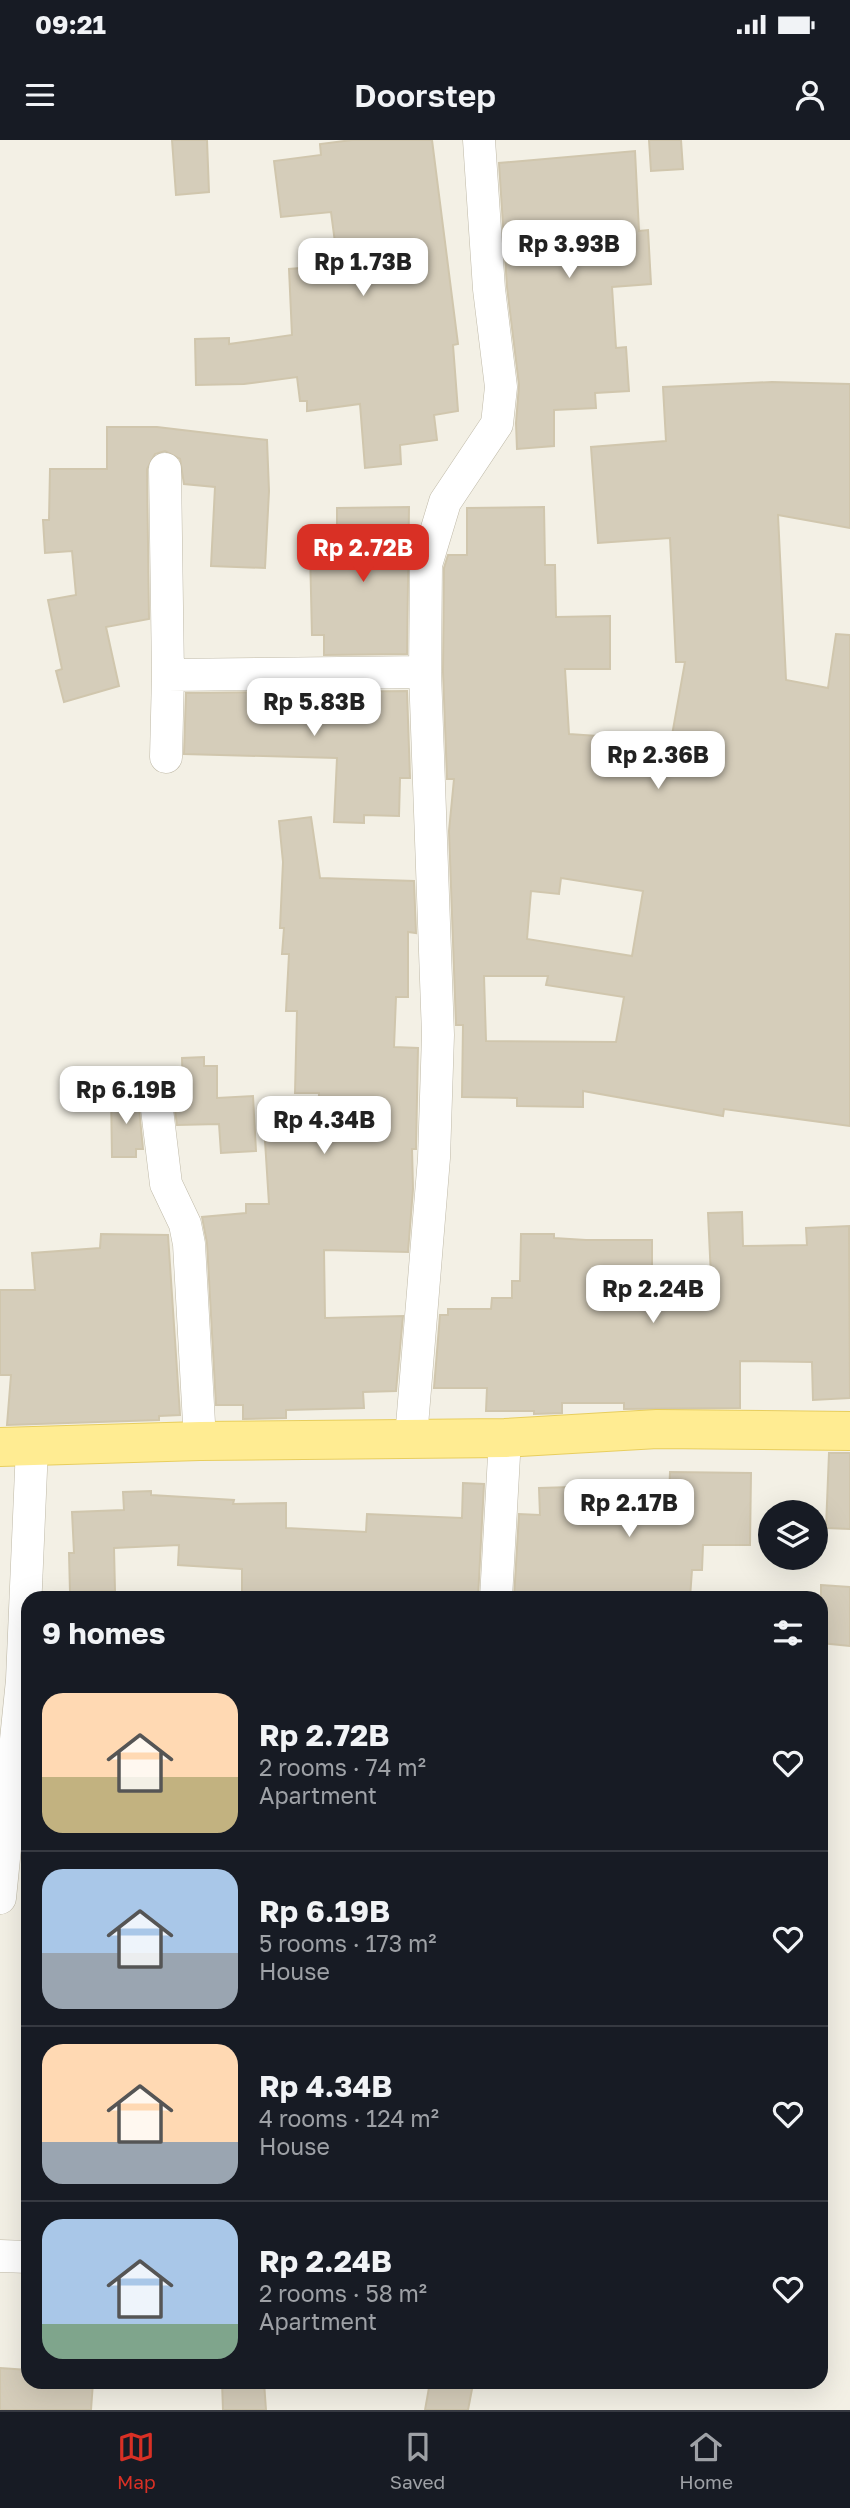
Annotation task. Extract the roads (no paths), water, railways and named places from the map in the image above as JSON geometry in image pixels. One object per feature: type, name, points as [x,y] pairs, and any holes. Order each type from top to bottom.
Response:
[{"type":"main road","points":[[16,1447],[200,1441],[505,1438],[657,1429],[850,1431]]},
{"type":"street","points":[[411,1438],[434,1158],[438,1035],[425,672],[426,565],[445,502],[497,424],[499,399],[479,140]]},
{"type":"street","points":[[165,469],[168,674],[166,757]]},
{"type":"street","points":[[168,674],[425,672]]},
{"type":"street","points":[[156,1101],[166,1184],[185,1224],[189,1244],[200,1441]]},
{"type":"street","points":[[496,1591],[505,1438]]},
{"type":"street","points":[[16,1447],[22,1591]]},
{"type":"street","points":[[0,1898],[21,1715]]},
{"type":"street","points":[[0,2256],[21,2257]]}]
